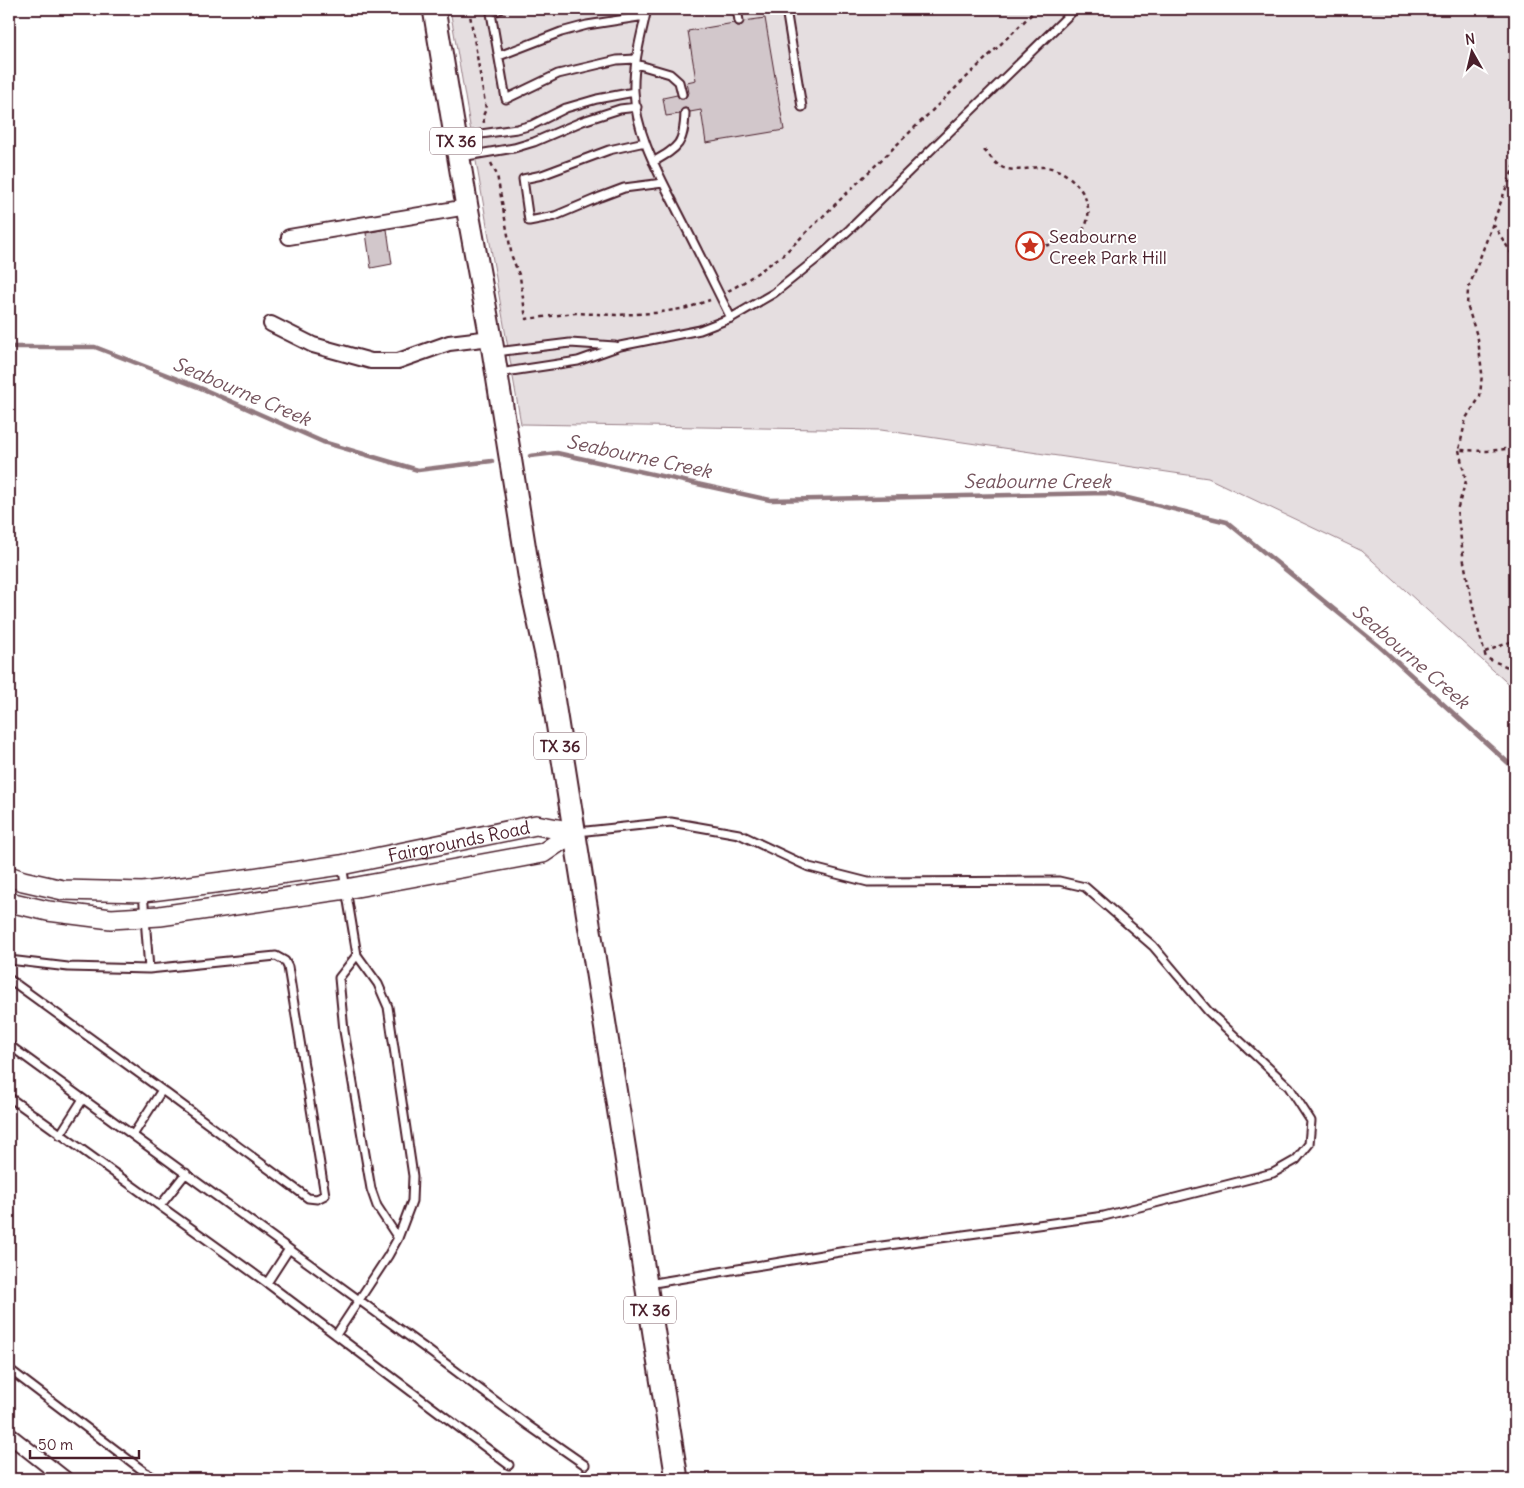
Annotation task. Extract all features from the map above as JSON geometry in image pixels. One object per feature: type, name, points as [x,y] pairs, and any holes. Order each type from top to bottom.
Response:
[{"type":"main road","name":"TX 36","points":[[434,9],[466,207],[494,355],[530,581],[547,659],[677,1479]]},
{"type":"street","points":[[290,237],[466,207]]},
{"type":"street","points":[[271,324],[313,345],[371,360],[398,360],[449,343],[494,355]]},
{"type":"street","name":"Fairgrounds Road","points":[[9,876],[63,890],[143,892],[342,865],[536,825],[574,832]]},
{"type":"street","name":"Fairgrounds Road","points":[[9,902],[111,919],[160,916],[346,889],[543,853],[574,832]]},
{"type":"street","points":[[9,1435],[65,1479]]},
{"type":"lane","points":[[501,9],[491,13],[506,99],[558,74],[617,60],[636,62],[670,74],[679,82],[682,94]]},
{"type":"lane","points":[[737,9],[739,21]]},
{"type":"lane","points":[[786,9],[802,107]]},
{"type":"lane","points":[[494,355],[578,361],[620,346],[700,330],[731,318],[774,293],[819,257],[1075,9]]},
{"type":"lane","points":[[499,56],[561,32],[646,12],[636,62],[634,92],[645,142],[663,183],[731,318]]},
{"type":"lane","points":[[457,148],[486,134],[532,125],[566,108],[597,99],[634,92]]},
{"type":"lane","points":[[457,148],[489,153],[534,142],[589,119],[637,107]]},
{"type":"lane","points":[[653,162],[673,151],[682,139],[685,113]]},
{"type":"lane","points":[[645,142],[609,150],[542,175],[523,179],[529,221],[555,216],[624,188],[663,183]]},
{"type":"lane","points":[[494,355],[570,344],[620,346]]},
{"type":"lane","points":[[574,832],[671,822],[739,834],[809,868],[868,882],[1059,881],[1085,887],[1153,946],[1208,1011],[1288,1087],[1311,1120],[1309,1144],[1296,1160],[1273,1174],[1104,1216],[852,1250],[646,1285]]},
{"type":"lane","points":[[336,1335],[398,1238],[412,1201],[412,1176],[388,1007],[378,984],[357,955],[342,865]]},
{"type":"lane","points":[[143,892],[149,969]]},
{"type":"lane","points":[[357,955],[339,978],[344,1031],[371,1189],[377,1206],[398,1238]]},
{"type":"lane","points":[[9,960],[68,967],[149,969],[276,956],[285,961],[288,967],[325,1195],[317,1199],[308,1198],[9,979]]},
{"type":"lane","points":[[9,1045],[529,1426],[586,1465]]},
{"type":"lane","points":[[133,1135],[162,1090]]},
{"type":"lane","points":[[9,1097],[267,1283],[509,1465]]},
{"type":"lane","points":[[60,1134],[83,1098]]},
{"type":"lane","points":[[160,1206],[186,1173]]},
{"type":"lane","points":[[267,1283],[289,1249]]},
{"type":"lane","points":[[9,1369],[154,1479]]},
{"type":"lane","points":[[140,1479],[147,1473]]},
{"type":"path","points":[[469,9],[486,109],[484,116],[486,134]]},
{"type":"path","points":[[489,153],[490,163],[497,175],[512,257],[520,278],[526,319],[575,313],[616,315],[656,313],[703,303],[720,296],[744,282],[783,255],[1037,9]]},
{"type":"path","points":[[984,150],[999,166],[1007,170],[1046,167],[1061,172],[1076,184],[1082,192],[1088,208],[1086,226],[1081,233],[1068,241],[1042,246]]},
{"type":"path","points":[[1515,164],[1468,290],[1467,305],[1478,339],[1482,373],[1480,397],[1466,418],[1459,450],[1466,481],[1457,510],[1461,544],[1476,622],[1486,658],[1515,670]]},
{"type":"path","points":[[1492,224],[1512,254],[1515,264]]},
{"type":"path","points":[[1459,450],[1487,451],[1515,448]]},
{"type":"path","points":[[1485,652],[1515,640]]},
{"type":"shaded area","points":[[450,9],[1515,9],[1515,690],[1362,551],[1208,478],[881,430],[521,424]]},
{"type":"building","points":[[765,18],[784,130],[706,143],[701,110],[690,112],[685,108],[681,110],[680,114],[666,116],[663,98],[677,95],[680,99],[684,99],[689,93],[687,82],[696,80],[688,31],[734,23],[740,26],[744,21]]},
{"type":"building","points":[[387,229],[392,264],[371,268],[366,233]]},
{"type":"waterway","name":"Seabourne Creek","points":[[9,347],[95,347],[203,389],[323,442],[418,470],[492,461]]},
{"type":"waterway","name":"Seabourne Creek","points":[[530,456],[557,453],[770,500],[1107,493],[1227,522],[1379,646],[1515,769]]},
{"type":"place","name":"Seabourne Creek Park Hill","points":[[1030,246]]}]
